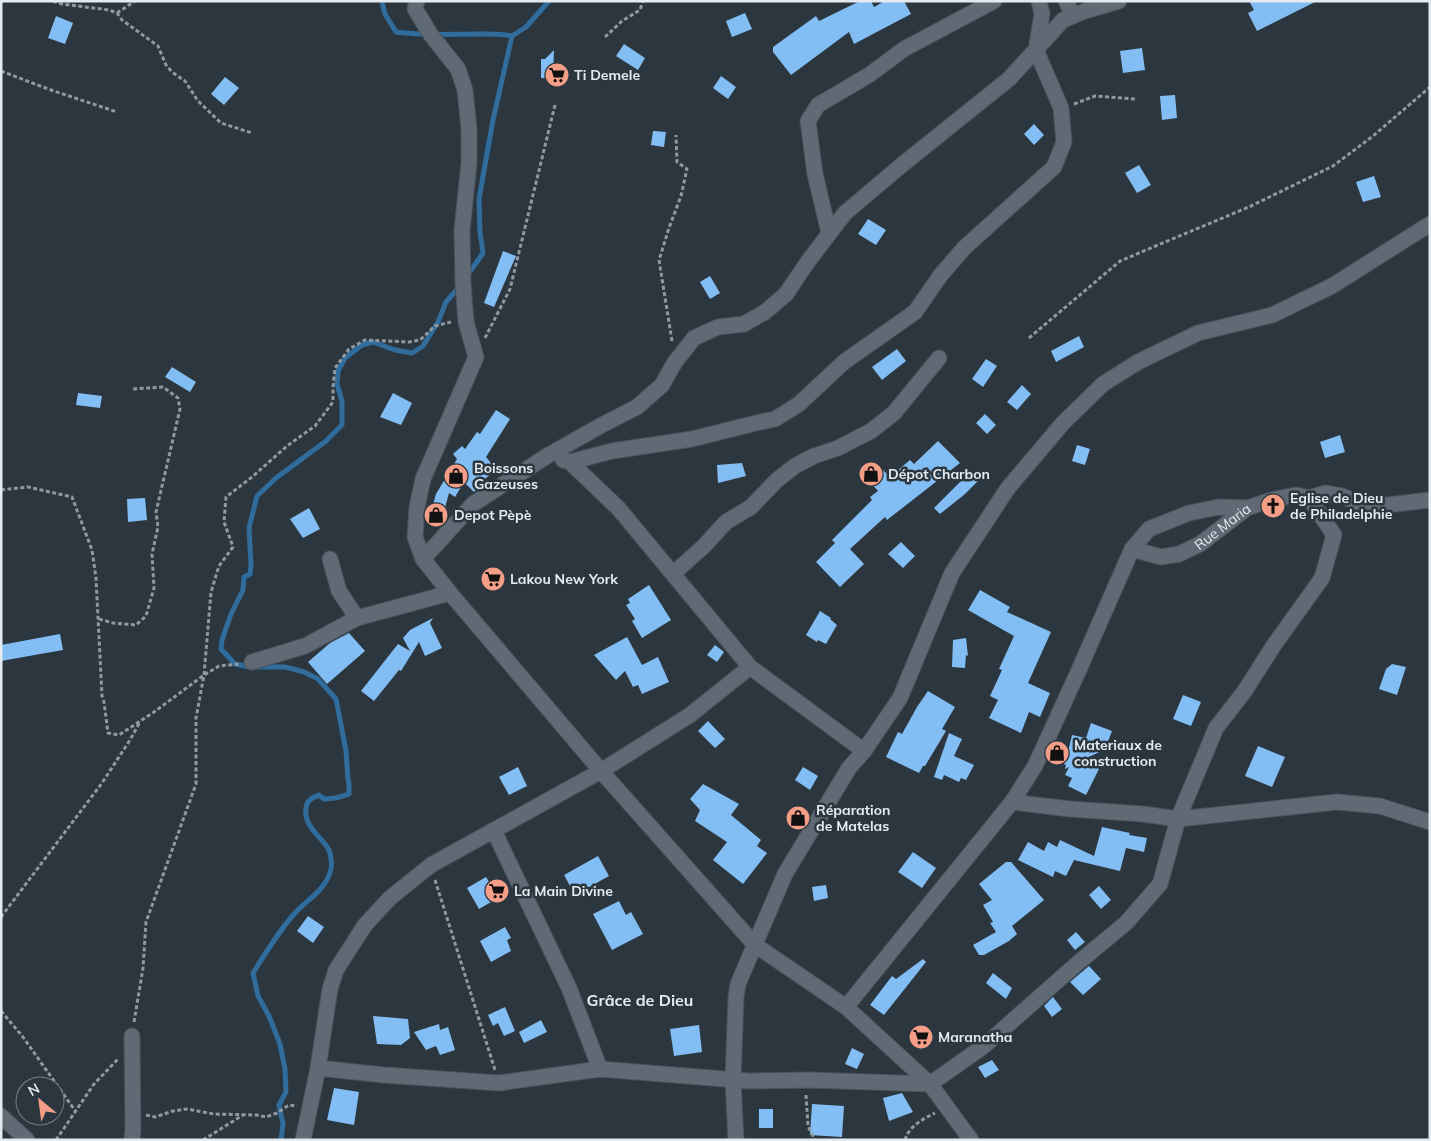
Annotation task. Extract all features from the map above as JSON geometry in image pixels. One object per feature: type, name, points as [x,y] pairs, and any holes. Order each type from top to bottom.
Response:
[{"type":"street","points":[[417,1],[415,9],[431,35],[458,69],[465,90],[469,130],[469,162],[462,230],[463,283],[466,322],[476,357],[423,479],[417,506],[415,537],[423,559],[602,771],[755,945],[846,1007],[930,1084],[971,1140]]},
{"type":"street","points":[[829,233],[815,174],[808,121],[818,105],[869,75],[904,49],[994,1]]},
{"type":"street","points":[[570,462],[612,451],[692,439],[775,419],[799,404],[844,362],[915,312],[940,276],[964,248],[1054,167],[1064,142],[1061,108],[1036,50],[1042,14],[1039,1]]},
{"type":"street","points":[[1066,1],[1073,16]]},
{"type":"street","points":[[423,559],[473,504],[547,456],[637,407],[662,384],[675,362],[694,338],[718,327],[744,324],[765,312],[786,294],[808,260],[845,213],[1009,79],[1063,20],[1119,1]]},
{"type":"street","points":[[736,1140],[734,1080],[738,984],[785,874],[849,768],[864,751],[900,698],[952,573],[1008,488],[1063,423],[1103,384],[1138,362],[1198,333],[1272,315],[1332,286],[1430,224]]},
{"type":"street","points":[[674,574],[726,522],[751,507],[777,480],[795,466],[814,456],[838,448],[871,431],[894,413],[939,358]]},
{"type":"street","points":[[547,456],[570,462],[619,509],[750,667],[864,751]]},
{"type":"street","name":"Rue Maria","points":[[1132,549],[1161,557],[1179,554],[1200,544],[1246,508],[1296,495],[1308,498],[1325,493],[1342,496],[1364,505],[1387,505],[1430,500]]},
{"type":"street","points":[[318,1068],[384,1075],[499,1083],[600,1069],[749,1081],[810,1080],[930,1084],[984,1046],[1126,923],[1160,884],[1178,819],[1216,728],[1244,692],[1274,645],[1322,578],[1334,535],[1308,498]]},
{"type":"street","points":[[846,1007],[1012,802],[1035,766],[1132,549],[1149,529],[1189,513],[1219,507],[1246,508]]},
{"type":"street","points":[[330,559],[339,591],[357,618]]},
{"type":"street","points":[[252,662],[305,646],[357,618],[450,593]]},
{"type":"street","points":[[304,1140],[318,1068],[330,989],[336,970],[365,925],[390,898],[431,865],[602,771],[690,715],[750,667]]},
{"type":"street","points":[[1012,802],[1178,819],[1336,802],[1380,806],[1430,822]]},
{"type":"street","points":[[494,831],[569,988],[600,1069]]},
{"type":"street","points":[[132,1036],[132,1140]]},
{"type":"street","points":[[1,1116],[27,1140]]},
{"type":"path","points":[[53,1],[62,4],[110,10],[117,13],[122,20],[158,46],[166,65],[185,81],[198,101],[221,123],[252,133]]},
{"type":"path","points":[[117,13],[135,1]]},
{"type":"path","points":[[605,37],[622,20],[640,10],[643,1]]},
{"type":"path","points":[[1,71],[117,112]]},
{"type":"path","points":[[1029,338],[1120,261],[1251,206],[1333,166],[1373,136],[1430,87]]},
{"type":"path","points":[[1061,108],[1095,96],[1135,99]]},
{"type":"path","points":[[476,357],[510,289],[554,105]]},
{"type":"path","points":[[675,362],[659,260],[681,196],[686,169],[677,162],[676,135]]},
{"type":"path","points":[[56,1140],[94,1084],[120,1057],[132,1036],[143,968],[146,922],[196,784],[196,718],[204,676],[211,592],[219,566],[233,547],[224,522],[226,497],[287,446],[315,426],[334,402],[335,368],[349,349],[365,340],[409,342],[420,340],[435,326],[453,321],[466,322]]},
{"type":"path","points":[[99,619],[113,623],[136,624],[146,616],[154,588],[152,554],[158,527],[156,512],[180,409],[178,398],[163,387],[133,388]]},
{"type":"path","points":[[1,490],[28,487],[72,496],[92,550],[99,619],[102,696],[108,733],[119,735],[219,666],[252,662]]},
{"type":"path","points":[[1,917],[102,783],[140,722]]},
{"type":"path","points":[[431,865],[499,1083]]},
{"type":"path","points":[[1,1011],[23,1037],[76,1112]]},
{"type":"path","points":[[810,1080],[806,1097],[808,1126],[815,1140]]},
{"type":"path","points":[[133,1112],[155,1117],[172,1111],[187,1109],[214,1114],[266,1117],[290,1105],[310,1106]]},
{"type":"path","points":[[905,1140],[906,1135],[920,1120],[947,1107]]},
{"type":"path","points":[[203,1140],[243,1115]]},
{"type":"building","points":[[860,1],[871,1],[874,7],[885,1],[904,1],[911,14],[854,44],[849,32],[791,75],[773,52],[773,47],[816,16],[819,21]]},
{"type":"building","points":[[1249,1],[1317,1],[1257,31],[1248,13],[1254,10]]},
{"type":"building","points":[[745,13],[752,29],[732,37],[726,21]]},
{"type":"building","points":[[56,16],[73,23],[65,44],[48,38]]},
{"type":"building","points":[[624,44],[645,58],[638,70],[616,56]]},
{"type":"building","points":[[1142,48],[1145,70],[1123,73],[1120,51]]},
{"type":"building","points":[[554,50],[553,79],[541,78],[541,59],[545,59]]},
{"type":"building","points":[[721,76],[736,87],[728,99],[713,88]]},
{"type":"building","points":[[225,77],[239,88],[224,105],[211,94]]},
{"type":"building","points":[[1175,95],[1177,118],[1162,120],[1160,96]]},
{"type":"building","points":[[1034,124],[1044,135],[1034,145],[1024,134]]},
{"type":"building","points":[[653,131],[666,132],[664,147],[651,145]]},
{"type":"building","points":[[1139,165],[1151,185],[1137,193],[1125,173]]},
{"type":"building","points":[[1374,176],[1381,197],[1363,202],[1356,182]]},
{"type":"building","points":[[868,219],[886,230],[876,245],[858,234]]},
{"type":"building","points":[[503,251],[516,256],[494,307],[484,303]]},
{"type":"building","points":[[710,276],[720,293],[710,299],[700,282]]},
{"type":"building","points":[[1079,336],[1084,347],[1056,362],[1051,351]]},
{"type":"building","points":[[897,349],[906,361],[882,380],[872,367]]},
{"type":"building","points":[[986,359],[997,366],[983,387],[972,379]]},
{"type":"building","points":[[172,367],[196,382],[190,392],[165,377]]},
{"type":"building","points":[[1022,385],[1031,394],[1017,410],[1007,402]]},
{"type":"building","points":[[78,393],[102,396],[100,408],[76,405]]},
{"type":"building","points":[[393,393],[412,403],[401,425],[380,417]]},
{"type":"building","points":[[496,410],[510,419],[486,457],[496,469],[474,492],[464,482],[455,497],[449,493],[440,526],[428,522],[436,494],[457,459],[453,454],[462,446],[465,449],[477,432],[480,434]]},
{"type":"building","points":[[985,414],[996,425],[987,434],[976,423]]},
{"type":"building","points":[[1340,435],[1345,452],[1325,458],[1320,442]]},
{"type":"building","points":[[938,441],[960,463],[887,520],[885,517],[850,549],[864,564],[840,587],[816,562],[835,543],[832,540],[872,500],[870,497],[878,491],[868,480],[881,468],[890,477],[910,460],[914,464]]},
{"type":"building","points":[[1077,445],[1090,449],[1085,465],[1072,461]]},
{"type":"building","points":[[742,463],[746,476],[718,483],[717,465]]},
{"type":"building","points":[[969,473],[978,481],[940,514],[934,508]]},
{"type":"building","points":[[145,498],[147,520],[128,522],[127,499]]},
{"type":"building","points":[[309,508],[320,529],[303,538],[290,519]]},
{"type":"building","points":[[901,542],[915,556],[903,568],[888,554]]},
{"type":"building","points":[[649,585],[671,620],[642,638],[632,621],[635,619],[626,605],[630,603],[628,599]]},
{"type":"building","points":[[980,590],[1010,607],[1007,612],[1051,632],[1028,683],[1050,693],[1040,717],[1029,712],[1021,733],[989,718],[998,700],[990,696],[1002,670],[999,669],[1014,636],[968,610]]},
{"type":"building","points":[[820,611],[831,618],[837,625],[826,644],[818,640],[817,642],[806,635]]},
{"type":"building","points":[[433,618],[430,623],[442,648],[425,656],[419,642],[401,671],[399,670],[374,701],[361,691],[398,644],[410,651],[403,638],[410,630]]},
{"type":"building","points":[[349,633],[365,651],[327,684],[308,662],[330,643]]},
{"type":"building","points":[[60,634],[63,650],[1,661],[1,645]]},
{"type":"building","points":[[627,637],[642,665],[658,657],[669,682],[642,694],[638,685],[633,687],[625,671],[616,680],[594,655]]},
{"type":"building","points":[[966,638],[968,656],[966,655],[965,668],[952,667],[953,640]]},
{"type":"building","points":[[715,645],[724,652],[717,662],[707,655]]},
{"type":"building","points":[[1392,664],[1406,667],[1397,695],[1379,689],[1386,669]]},
{"type":"building","points":[[928,691],[955,707],[942,729],[946,731],[919,773],[886,757],[898,732],[902,734]]},
{"type":"building","points":[[1183,695],[1201,702],[1191,726],[1173,719]]},
{"type":"building","points":[[708,721],[725,739],[715,748],[698,731]]},
{"type":"building","points":[[1091,723],[1112,731],[1107,744],[1103,743],[1102,751],[1084,759],[1099,762],[1099,769],[1086,795],[1068,786],[1072,778],[1065,775],[1069,767],[1065,769],[1066,765],[1049,759],[1054,747],[1068,752],[1072,735],[1086,738]]},
{"type":"building","points":[[949,733],[962,739],[954,756],[974,765],[966,780],[961,778],[959,782],[944,775],[942,780],[934,777]]},
{"type":"building","points":[[1258,746],[1285,757],[1272,787],[1245,776]]},
{"type":"building","points":[[518,767],[527,786],[509,795],[499,777]]},
{"type":"building","points":[[803,767],[818,776],[810,790],[795,780]]},
{"type":"building","points":[[703,784],[739,804],[731,815],[761,840],[757,846],[767,853],[743,884],[713,860],[727,842],[695,821],[700,810],[690,799]]},
{"type":"building","points":[[1102,827],[1147,838],[1144,852],[1126,848],[1120,871],[1074,860],[1066,876],[1055,871],[1053,877],[1018,860],[1028,842],[1044,851],[1048,842],[1057,847],[1060,840],[1094,856]]},
{"type":"building","points":[[913,852],[936,868],[922,888],[898,872]]},
{"type":"building","points":[[598,856],[609,876],[575,895],[564,875]]},
{"type":"building","points":[[1006,862],[1011,862],[1044,900],[1012,926],[1017,934],[1009,941],[984,955],[979,955],[973,945],[996,932],[990,923],[993,922],[983,905],[992,900],[979,884]]},
{"type":"building","points":[[486,877],[491,885],[496,882],[503,895],[479,909],[467,888]]},
{"type":"building","points":[[826,885],[828,898],[814,901],[812,887]]},
{"type":"building","points":[[1099,886],[1111,900],[1101,909],[1089,895]]},
{"type":"building","points":[[619,901],[626,915],[631,912],[643,934],[612,950],[593,914]]},
{"type":"building","points":[[308,916],[324,927],[313,943],[297,931]]},
{"type":"building","points":[[505,927],[511,938],[507,940],[511,951],[491,962],[480,941]]},
{"type":"building","points":[[1076,932],[1085,942],[1075,950],[1067,940]]},
{"type":"building","points":[[923,959],[926,962],[884,1015],[870,1005],[892,976],[896,979]]},
{"type":"building","points":[[1089,966],[1101,979],[1083,995],[1070,982]]},
{"type":"building","points":[[993,973],[1012,988],[1006,999],[986,983]]},
{"type":"building","points":[[1053,997],[1062,1009],[1052,1017],[1044,1006]]},
{"type":"building","points":[[505,1007],[515,1031],[504,1036],[498,1023],[493,1026],[488,1015]]},
{"type":"building","points":[[373,1016],[408,1019],[410,1038],[401,1045],[377,1044]]},
{"type":"building","points":[[541,1020],[547,1032],[524,1043],[519,1032]]},
{"type":"building","points":[[439,1024],[440,1030],[448,1027],[455,1050],[440,1055],[436,1046],[426,1050],[414,1032]]},
{"type":"building","points":[[699,1025],[702,1052],[674,1056],[670,1029]]},
{"type":"building","points":[[922,1025],[934,1038],[921,1050],[909,1037]]},
{"type":"building","points":[[852,1048],[864,1054],[857,1069],[845,1064]]},
{"type":"building","points":[[992,1060],[999,1070],[985,1078],[978,1067]]},
{"type":"building","points":[[334,1088],[359,1092],[354,1125],[327,1120]]},
{"type":"building","points":[[902,1093],[913,1112],[889,1121],[883,1098]]},
{"type":"building","points":[[812,1104],[844,1106],[842,1137],[810,1135]]},
{"type":"building","points":[[759,1109],[773,1109],[773,1128],[759,1128]]},
{"type":"waterway","points":[[382,1],[385,14],[396,32],[504,34],[512,36],[493,120],[479,199],[483,253],[467,276]]},
{"type":"waterway","points":[[512,36],[526,27],[549,1]]},
{"type":"waterway","points":[[281,1140],[283,1124],[279,1105],[286,1092],[285,1069],[280,1044],[269,1016],[258,996],[253,973],[284,927],[295,913],[321,888],[329,876],[331,869],[330,852],[310,826],[307,820],[306,808],[309,801],[319,795],[324,799],[349,794],[346,751],[336,699],[318,679],[304,672],[285,667],[250,667],[235,664],[221,649],[222,640],[231,614],[243,590],[244,577],[250,574],[249,528],[257,496],[276,478],[326,441],[342,425],[342,401],[337,384],[338,371],[345,358],[362,345],[373,342],[395,350],[412,353],[423,346],[438,322],[446,302],[459,287]]},
{"type":"place","name":"Ti Demele","points":[[557,75]]},
{"type":"place","name":"Dépot Charbon","points":[[871,474]]},
{"type":"place","name":"Boissons Gazeuses","points":[[456,476]]},
{"type":"place","name":"Eglise de Dieu de Philadelphie","points":[[1273,506]]},
{"type":"place","name":"Depot Pèpè","points":[[436,515]]},
{"type":"place","name":"Lakou New York","points":[[493,579]]},
{"type":"place","name":"Materiaux de construction","points":[[1057,753]]},
{"type":"place","name":"Réparation de Matelas","points":[[798,818]]},
{"type":"place","name":"La Main Divine","points":[[497,891]]},
{"type":"place","name":"Maranatha","points":[[921,1037]]},
{"type":"district","name":"Grâce de Dieu","points":[[640,1000]]}]
